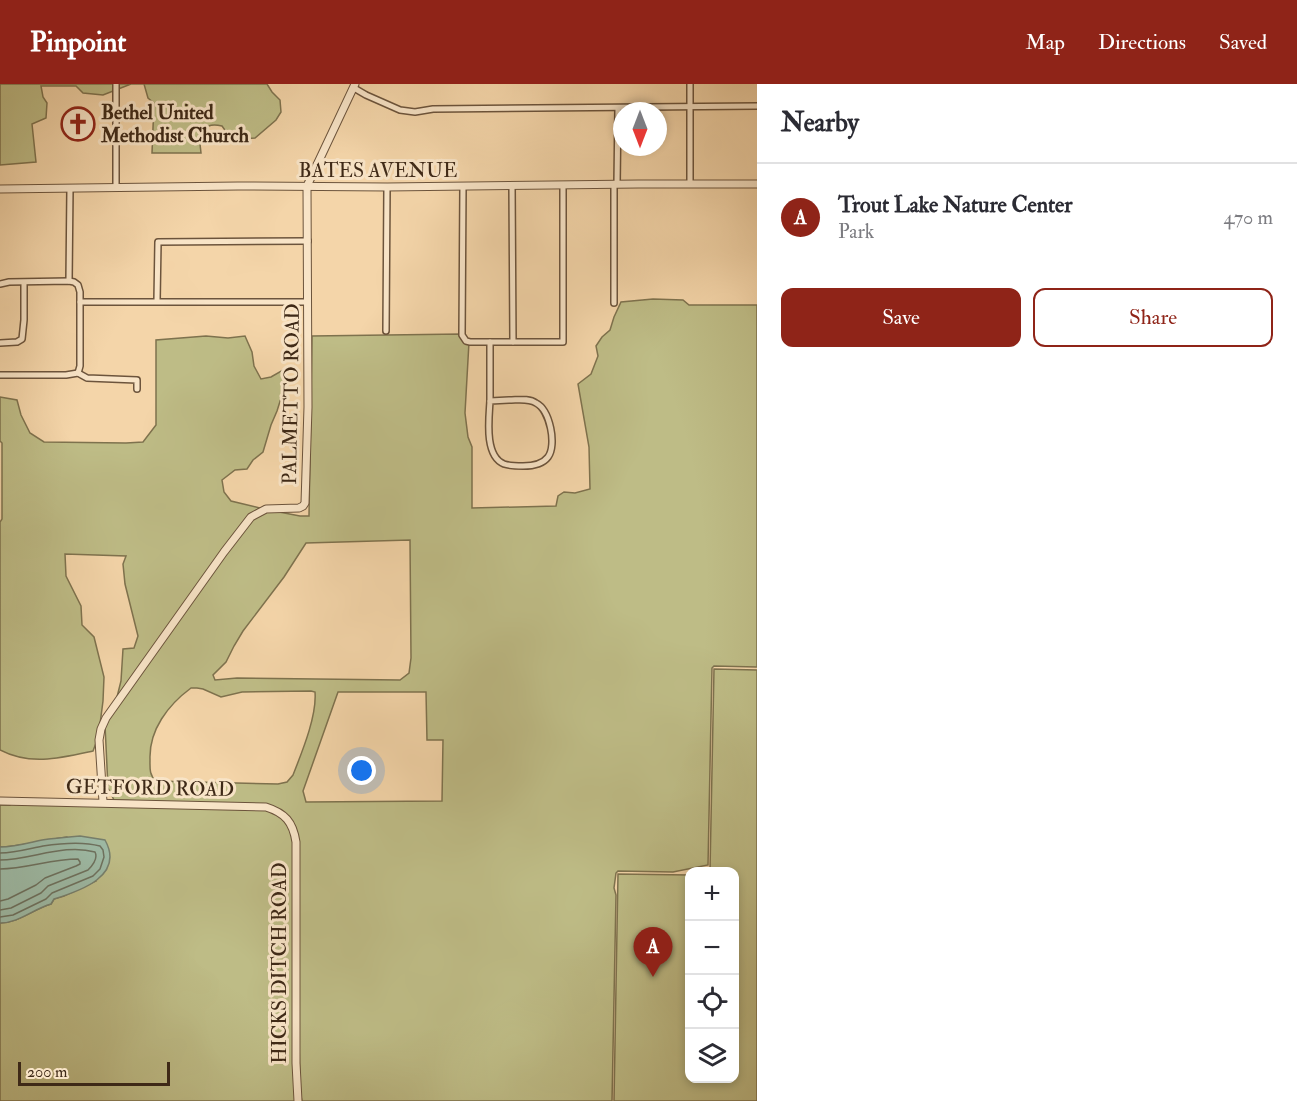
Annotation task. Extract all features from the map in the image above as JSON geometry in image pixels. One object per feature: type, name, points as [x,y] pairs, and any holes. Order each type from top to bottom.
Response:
[{"type":"street","points":[[116,84],[116,187]]},
{"type":"street","points":[[690,84],[690,184]]},
{"type":"street","points":[[355,86],[389,106],[406,112],[613,108]]},
{"type":"street","name":"PALMETTO ROAD","points":[[103,802],[99,740],[106,718],[251,517],[266,509],[299,508],[305,503],[307,186],[355,86]]},
{"type":"street","points":[[667,107],[757,106]]},
{"type":"street","points":[[614,303],[616,156]]},
{"type":"street","points":[[463,186],[462,335],[466,341],[470,342],[562,342],[563,184]]},
{"type":"street","name":"BATES AVENUE","points":[[0,189],[757,184]]},
{"type":"street","points":[[512,185],[513,342]]},
{"type":"street","points":[[386,331],[387,187]]},
{"type":"street","points":[[69,282],[70,188]]},
{"type":"street","points":[[157,302],[158,242],[308,241]]},
{"type":"street","points":[[0,284],[74,282],[78,285],[80,303],[78,373]]},
{"type":"street","points":[[0,343],[17,342],[22,339],[24,283]]},
{"type":"street","points":[[80,303],[308,302]]},
{"type":"street","points":[[490,342],[490,401],[490,442],[491,449],[497,459],[506,465],[538,464],[546,460],[551,450],[552,440],[548,421],[541,406],[530,400],[490,401]]},
{"type":"street","points":[[0,375],[78,373],[87,378],[137,380],[137,389]]},
{"type":"street","name":"GETFORD ROAD","points":[[0,801],[266,807],[285,817],[292,826]]},
{"type":"street","name":"HICKS DITCH ROAD","points":[[292,826],[296,842],[298,1101]]},
{"type":"shaded area","points":[[0,84],[131,84],[103,95],[83,93],[76,86],[41,86],[47,103],[46,118],[32,124],[36,162],[0,165]]},
{"type":"shaded area","points":[[144,84],[267,84],[280,100],[281,112],[276,120],[255,138],[239,139],[227,133],[222,126],[211,125],[199,135],[201,153],[152,153],[154,103],[148,98]]},
{"type":"shaded area","points":[[653,299],[683,300],[689,305],[757,305],[757,667],[714,666],[712,668],[708,865],[685,867],[685,870],[673,872],[618,871],[616,873],[612,1101],[302,1101],[295,826],[283,812],[267,805],[114,800],[108,788],[105,725],[252,519],[274,511],[309,516],[312,336],[462,334],[469,342],[465,413],[468,437],[472,447],[472,508],[556,506],[558,496],[564,492],[575,493],[590,489],[589,447],[578,384],[591,374],[598,356],[596,346],[610,330],[621,302]],"holes":[[[410,540],[411,658],[409,673],[400,680],[237,678],[215,680],[213,675],[226,662],[243,631],[284,577],[306,543]],[[191,688],[203,689],[221,697],[242,692],[315,692],[311,723],[293,775],[287,782],[278,784],[156,781],[150,768],[151,748],[156,728],[168,710]],[[338,692],[426,692],[427,740],[443,740],[442,801],[306,802],[303,791]]]},
{"type":"shaded area","points":[[206,336],[228,338],[245,336],[252,352],[254,366],[261,379],[271,377],[283,370],[287,379],[263,452],[247,469],[235,470],[222,480],[224,492],[231,501],[260,508],[249,515],[117,697],[121,681],[123,649],[134,648],[138,636],[125,584],[123,564],[126,556],[65,554],[66,576],[81,606],[82,625],[94,637],[104,677],[103,701],[96,743],[93,751],[46,759],[23,758],[0,750],[2,443],[0,441],[0,397],[17,400],[30,433],[44,442],[143,442],[156,425],[156,340]]},
{"type":"shaded area","points":[[714,669],[757,670],[757,1101],[614,1101],[618,874],[685,875],[685,1083],[739,1083],[739,867],[710,867]]},
{"type":"shaded area","points":[[0,805],[266,810],[285,821],[293,842],[295,1101],[0,1101],[0,923],[20,918],[51,904],[54,899],[96,881],[67,837],[0,847]]},
{"type":"water","points":[[80,836],[105,840],[110,853],[105,872],[87,886],[54,899],[51,904],[13,921],[0,923],[0,847]]},
{"type":"place","name":"Bethel United Methodist Church","points":[[78,124]]},
{"type":"place","name":"Trout Lake Nature Center","points":[[653,977]]}]
